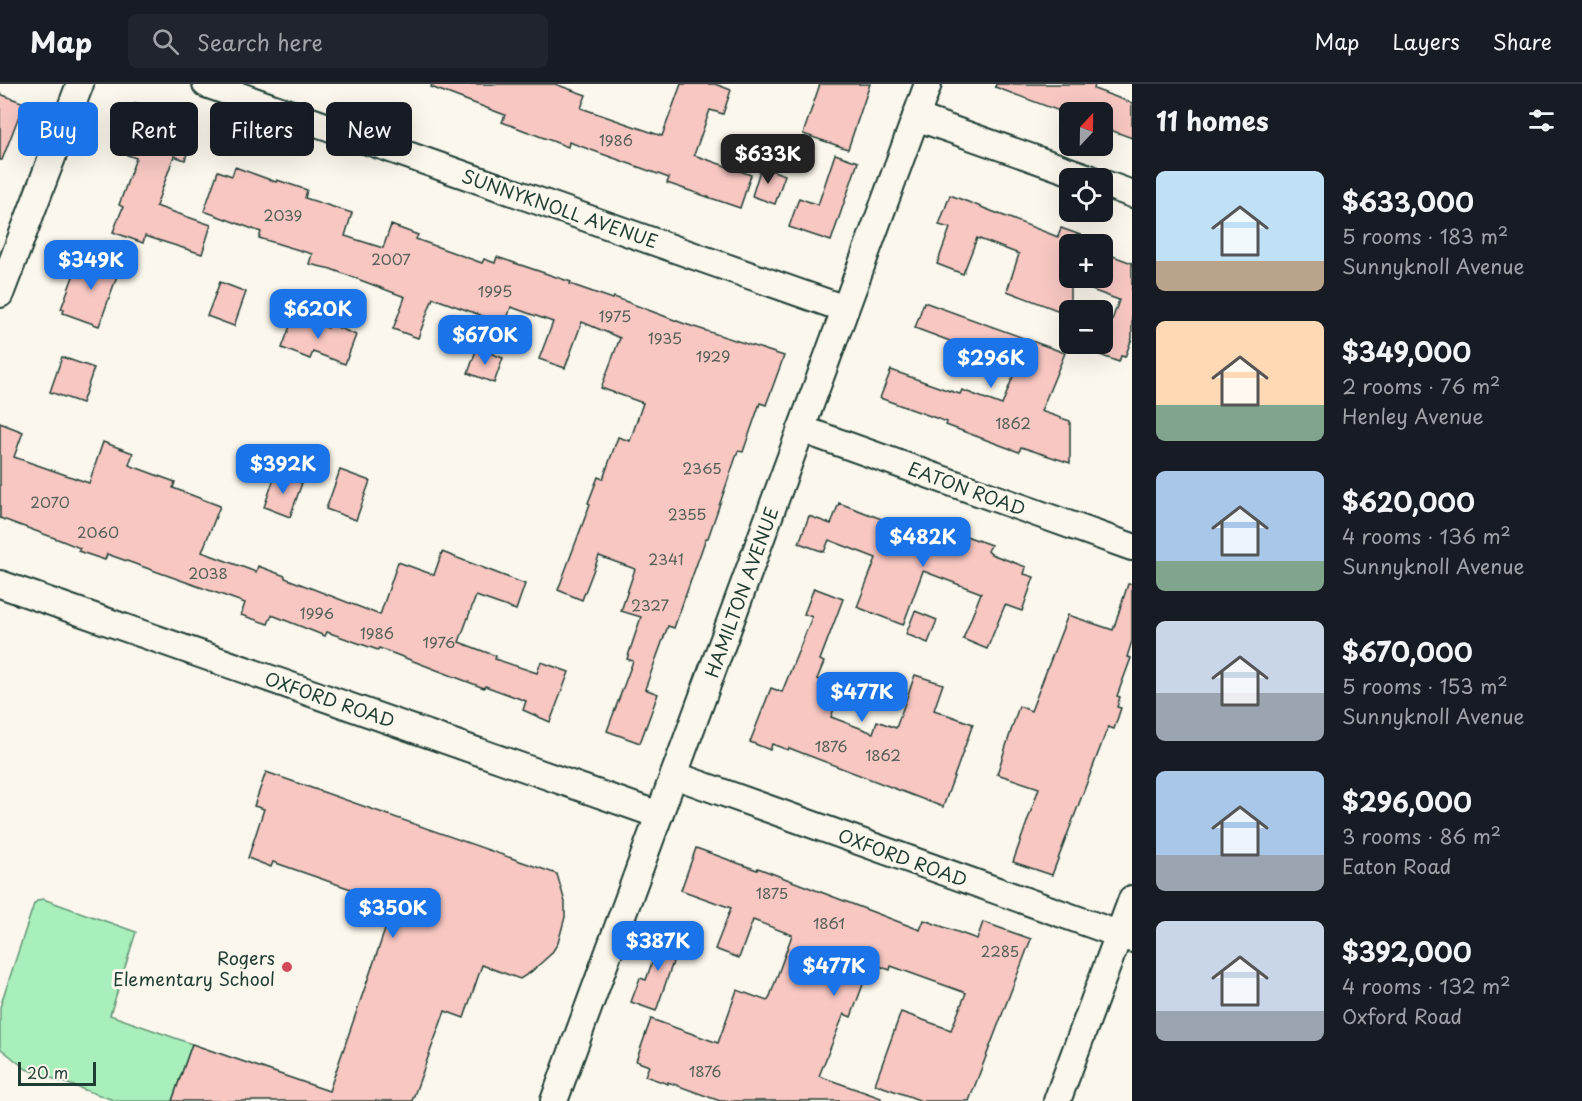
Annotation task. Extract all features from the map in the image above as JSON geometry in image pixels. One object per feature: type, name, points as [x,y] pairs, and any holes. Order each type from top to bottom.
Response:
[{"type":"street","points":[[0,294],[80,84]]},
{"type":"street","name":"SUNNYKNOLL AVENUE","points":[[206,84],[845,309]]},
{"type":"street","name":"HAMILTON AVENUE","points":[[557,1100],[659,815],[928,84]]},
{"type":"street","points":[[916,117],[1061,168]]},
{"type":"street","points":[[1113,187],[1132,194]]},
{"type":"street","name":"EATON ROAD","points":[[801,429],[1132,547]]},
{"type":"street","name":"OXFORD ROAD","points":[[0,584],[659,815]]},
{"type":"street","name":"OXFORD ROAD","points":[[674,775],[1126,936]]},
{"type":"street","points":[[1057,1101],[1126,936],[1132,899]]},
{"type":"green space","points":[[43,899],[136,932],[110,1015],[192,1044],[172,1101],[116,1101],[26,1069],[0,1048],[0,1007],[34,904]]},
{"type":"building","points":[[432,84],[555,84],[586,95],[581,108],[662,136],[681,84],[715,84],[731,90],[723,114],[710,110],[694,155],[751,175],[740,208],[667,183],[669,178],[569,142],[568,147],[502,122],[505,115],[431,87]]},
{"type":"building","points":[[820,84],[870,84],[848,149],[803,134]]},
{"type":"building","points":[[996,84],[1095,84],[1094,89],[1132,103],[1132,138],[1113,131],[1113,102],[1059,102],[1059,111],[995,87]]},
{"type":"building","points":[[0,94],[21,102],[18,102],[18,119],[2,160],[0,160]]},
{"type":"building","points":[[835,154],[858,162],[831,241],[789,227],[799,198],[818,205]]},
{"type":"building","points":[[130,156],[174,156],[156,206],[211,225],[202,254],[145,236],[143,243],[113,232],[123,207],[119,205],[136,158]]},
{"type":"building","points":[[174,156],[186,156],[185,160]]},
{"type":"building","points":[[235,167],[276,182],[277,180],[307,190],[305,198],[352,213],[345,236],[383,248],[391,225],[418,235],[416,239],[482,263],[484,259],[495,263],[497,257],[685,324],[784,356],[766,405],[760,403],[743,452],[738,451],[674,628],[668,626],[645,689],[658,694],[640,743],[607,731],[633,661],[627,659],[641,617],[621,611],[635,569],[599,556],[582,600],[558,590],[598,477],[603,479],[618,437],[630,441],[643,403],[601,388],[620,338],[582,322],[565,368],[539,359],[553,322],[511,307],[505,324],[433,298],[418,338],[393,329],[405,297],[331,269],[309,264],[312,254],[259,238],[261,232],[204,211],[218,171],[232,176]]},
{"type":"building","points":[[761,167],[785,175],[775,204],[752,196]]},
{"type":"building","points":[[950,195],[1058,237],[1059,234],[1059,288],[1070,288],[1070,300],[1059,300],[1059,311],[1007,291],[1019,254],[977,238],[963,274],[937,264],[950,228],[939,225]]},
{"type":"building","points":[[1061,228],[1078,234],[1059,234]]},
{"type":"building","points":[[91,254],[121,265],[99,326],[63,313],[64,309],[61,309],[74,274],[83,277]]},
{"type":"building","points":[[1113,256],[1132,263],[1132,338],[1125,357],[1121,356],[1119,362],[1100,355],[1113,354],[1113,317],[1119,300],[1086,288],[1113,288]]},
{"type":"building","points":[[220,282],[246,292],[234,326],[207,316]]},
{"type":"building","points":[[924,302],[1059,351],[1059,354],[1065,354],[1041,411],[1070,421],[1070,463],[1021,447],[1019,452],[946,425],[947,422],[880,398],[891,370],[960,394],[962,390],[1002,405],[1017,366],[915,328]]},
{"type":"building","points":[[294,315],[328,328],[330,324],[356,335],[345,364],[313,352],[310,359],[282,348]]},
{"type":"building","points":[[477,348],[503,358],[494,383],[468,373]]},
{"type":"building","points":[[62,357],[94,368],[82,403],[50,392]]},
{"type":"building","points":[[0,423],[23,432],[14,457],[89,483],[103,442],[133,453],[129,465],[175,482],[173,488],[220,506],[202,552],[256,572],[258,566],[380,615],[398,562],[434,575],[442,552],[525,584],[516,610],[476,596],[459,642],[496,656],[495,659],[537,673],[541,662],[569,672],[550,722],[523,710],[526,701],[485,686],[484,688],[379,648],[378,650],[327,632],[325,636],[272,615],[268,624],[241,615],[245,603],[107,554],[105,560],[78,551],[80,548],[0,518]]},
{"type":"building","points":[[340,470],[370,481],[356,520],[326,509]]},
{"type":"building","points":[[276,473],[302,483],[290,517],[264,507]]},
{"type":"building","points":[[839,503],[959,548],[966,536],[991,545],[988,551],[991,554],[1026,567],[1024,574],[1034,577],[1022,611],[1005,605],[987,649],[963,639],[981,593],[923,571],[903,625],[857,607],[876,558],[829,540],[824,552],[799,543],[809,516],[831,524]]},
{"type":"building","points":[[1128,584],[1132,584],[1132,641],[1127,657],[1131,658],[1117,696],[1120,697],[1117,707],[1121,708],[1114,729],[1108,727],[1052,875],[1013,862],[1039,788],[997,774],[1019,706],[1031,711],[1068,615],[1113,630]]},
{"type":"building","points":[[814,588],[843,599],[820,660],[824,662],[817,679],[842,688],[831,717],[873,733],[877,721],[896,728],[915,675],[943,684],[934,710],[973,724],[943,807],[789,748],[788,750],[772,744],[770,750],[750,742],[771,688],[782,692],[812,617],[804,614]]},
{"type":"building","points":[[915,611],[937,620],[928,643],[906,634]]},
{"type":"building","points":[[266,772],[557,874],[565,902],[565,917],[558,943],[551,954],[520,979],[482,965],[464,1018],[445,1011],[412,1101],[172,1101],[192,1044],[329,1091],[394,904],[273,862],[271,867],[248,858],[264,809],[254,806]]},
{"type":"building","points":[[696,848],[757,870],[758,868],[920,930],[924,920],[977,939],[983,922],[1031,939],[969,1101],[922,1101],[875,1084],[901,1012],[951,1030],[966,993],[891,966],[890,970],[871,963],[851,1017],[844,1014],[819,1076],[881,1098],[881,1101],[720,1101],[645,1076],[649,1066],[636,1061],[651,1019],[718,1043],[737,990],[767,1001],[769,999],[792,935],[753,920],[739,958],[715,949],[731,908],[681,890]]},
{"type":"building","points":[[663,930],[682,936],[656,1011],[631,1002],[640,978],[646,980]]},
{"type":"place","name":"Rogers Elementary School","points":[[287,967]]}]
